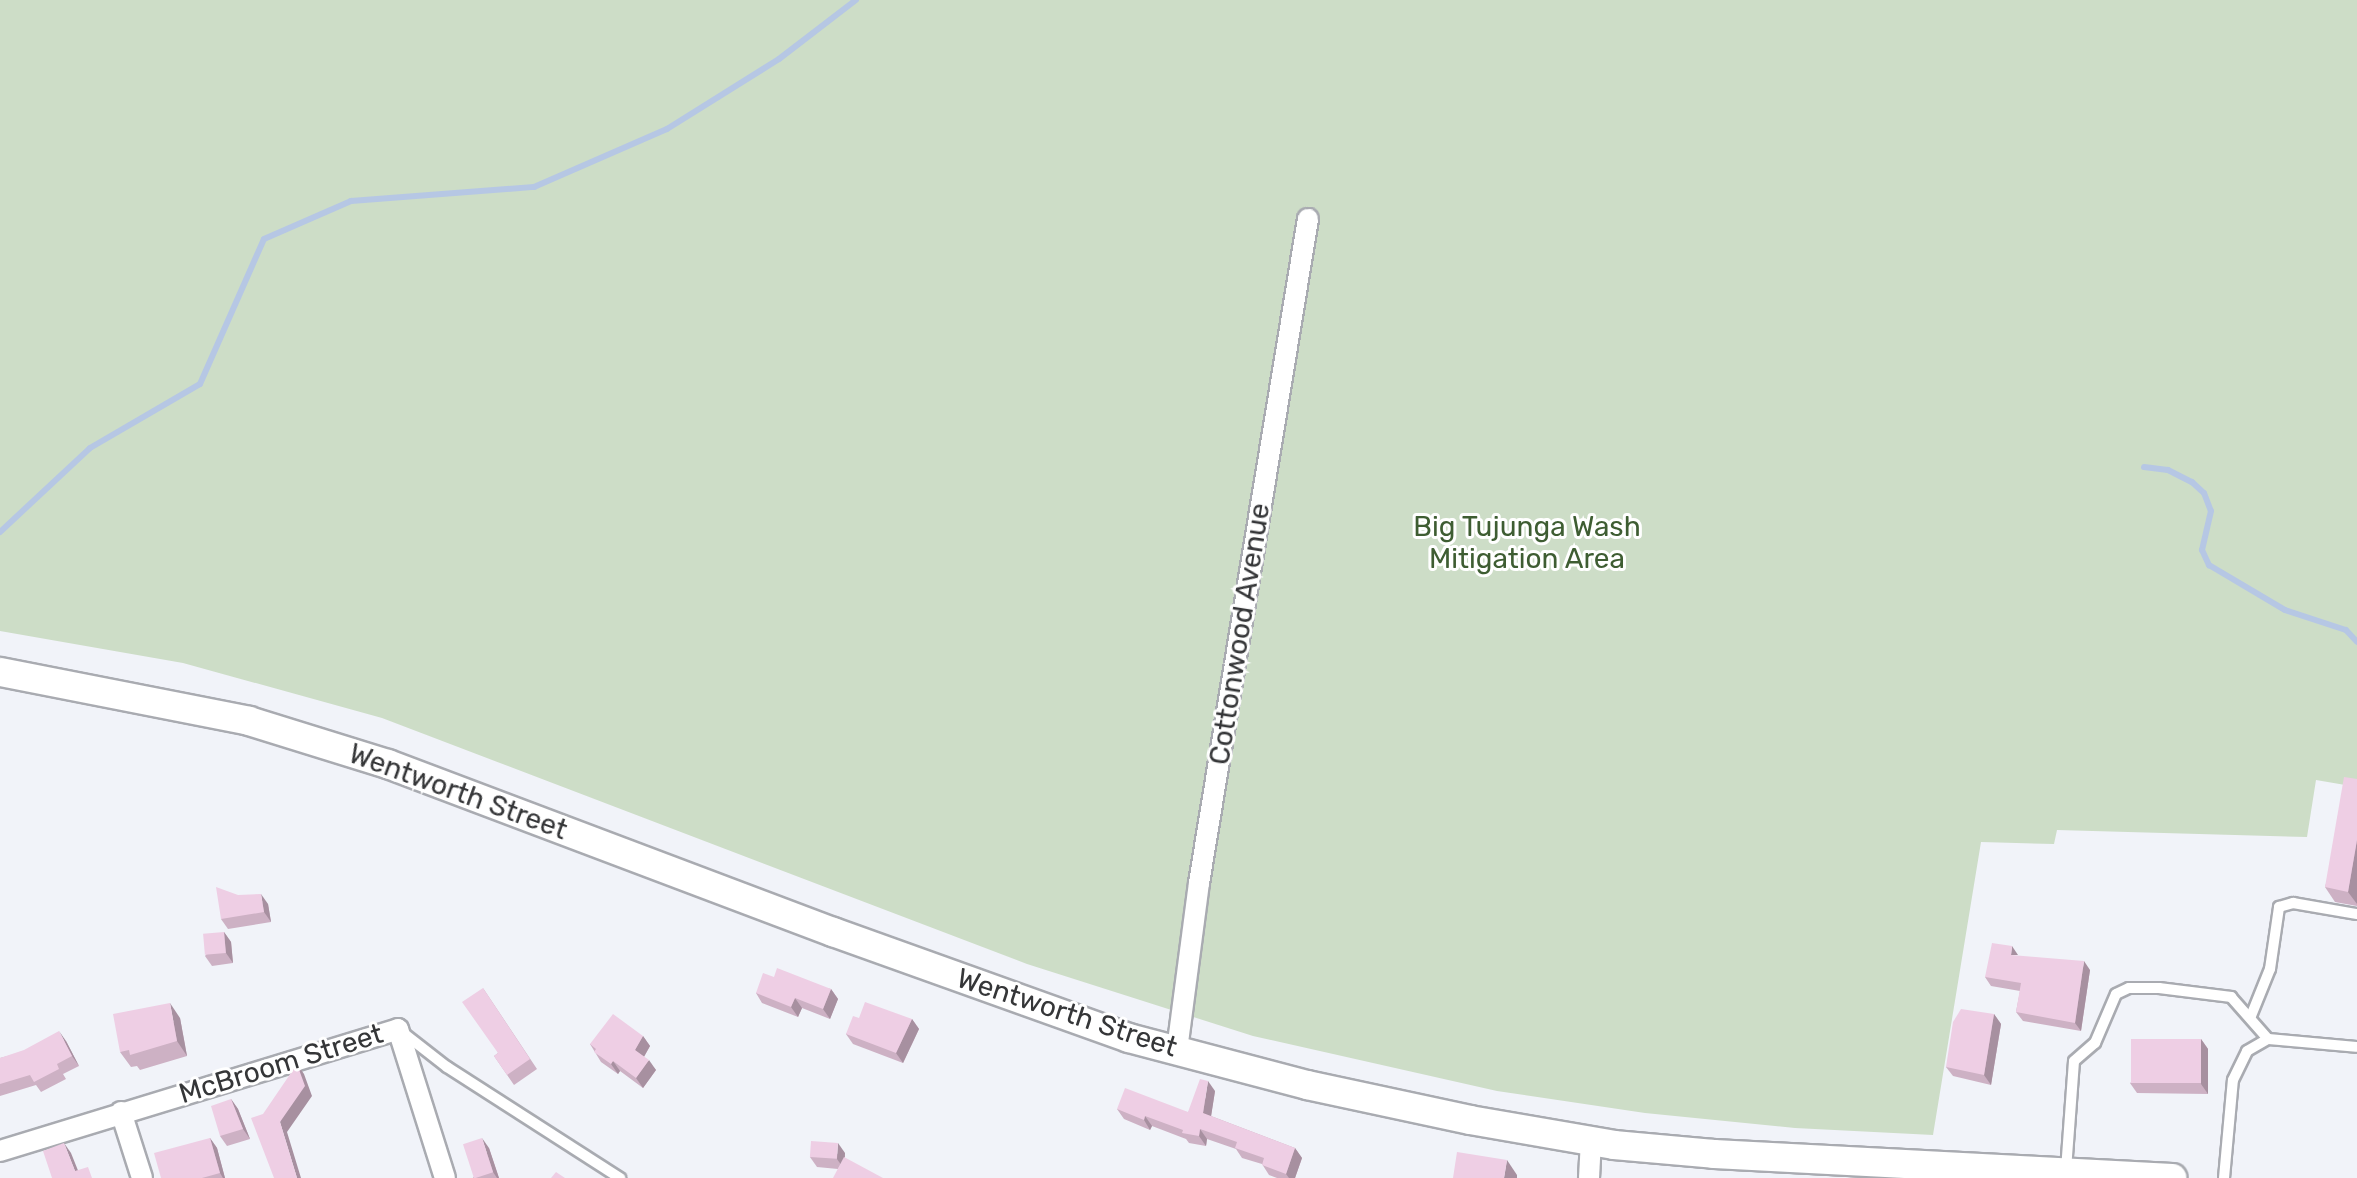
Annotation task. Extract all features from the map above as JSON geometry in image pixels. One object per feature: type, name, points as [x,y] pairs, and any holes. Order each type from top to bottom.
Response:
[{"type":"main road","name":"Wentworth Street","points":[[0,672],[249,721],[388,764],[833,932],[1129,1038],[1307,1085],[1470,1120],[1591,1141],[1714,1154],[2172,1178]]},
{"type":"street","name":"Cottonwood Avenue","points":[[1177,1050],[1199,883],[1308,219]]},
{"type":"street","name":"McBroom Street","points":[[0,1151],[398,1029]]},
{"type":"street","points":[[398,1029],[445,1178]]},
{"type":"street","points":[[121,1112],[142,1178]]},
{"type":"street","points":[[1589,1178],[1591,1141]]},
{"type":"lane","points":[[2251,1016],[2270,969],[2279,907],[2293,903],[2357,914]]},
{"type":"lane","points":[[2066,1172],[2074,1061],[2095,1043],[2116,994],[2129,988],[2204,991],[2231,997],[2251,1016],[2268,1039]]},
{"type":"lane","name":"McBroom Street","points":[[398,1029],[447,1067],[620,1178]]},
{"type":"lane","points":[[2224,1178],[2233,1080],[2247,1051],[2268,1039],[2357,1047]]},
{"type":"green space","name":"Big Tujunga Wash Mitigation Area","points":[[0,0],[2357,0],[2357,787],[2316,780],[2307,837],[2057,830],[2054,844],[1981,842],[1933,1135],[1795,1128],[1645,1113],[1497,1091],[1253,1036],[1027,964],[382,718],[183,663],[0,631]]},
{"type":"building","points":[[2344,777],[2357,779],[2357,840],[2348,892],[2325,887]]},
{"type":"building","points":[[216,887],[238,895],[261,894],[264,912],[221,919]]},
{"type":"building","points":[[224,932],[226,953],[205,955],[203,934]]},
{"type":"building","points":[[1992,943],[2012,946],[2011,955],[2084,961],[2075,1023],[2016,1012],[2021,983],[1985,977]]},
{"type":"building","points":[[777,968],[831,989],[823,1009],[795,998],[791,1007],[756,993],[763,973],[774,977]]},
{"type":"building","points":[[483,988],[530,1059],[507,1075],[494,1056],[498,1053],[462,1002]]},
{"type":"building","points":[[865,1002],[912,1019],[896,1053],[846,1034],[853,1016],[859,1018]]},
{"type":"building","points":[[170,1003],[177,1041],[130,1055],[129,1050],[120,1052],[113,1014]]},
{"type":"building","points":[[1961,1009],[1994,1014],[1984,1075],[1946,1067],[1953,1022]]},
{"type":"building","points":[[613,1014],[643,1036],[635,1050],[649,1060],[636,1078],[594,1052],[596,1049],[590,1044]]},
{"type":"building","points":[[59,1031],[72,1056],[57,1064],[59,1069],[34,1082],[30,1075],[0,1084],[0,1058],[24,1050]]},
{"type":"building","points":[[2131,1039],[2201,1039],[2201,1083],[2131,1083]]},
{"type":"building","points":[[297,1064],[305,1086],[280,1122],[297,1178],[274,1178],[251,1118],[263,1114]]},
{"type":"building","points":[[1200,1079],[1208,1081],[1203,1113],[1295,1148],[1286,1174],[1262,1165],[1264,1158],[1235,1148],[1237,1142],[1200,1129],[1199,1136],[1182,1133],[1183,1130],[1117,1109],[1125,1088],[1188,1112]]},
{"type":"building","points":[[231,1099],[243,1129],[220,1136],[211,1106]]},
{"type":"building","points":[[210,1138],[220,1173],[202,1178],[161,1178],[154,1153]]},
{"type":"building","points":[[482,1138],[493,1172],[474,1178],[463,1144]]},
{"type":"building","points":[[811,1141],[838,1143],[837,1159],[810,1157]]},
{"type":"building","points":[[64,1143],[75,1171],[88,1167],[92,1178],[52,1178],[43,1151]]},
{"type":"building","points":[[1457,1152],[1507,1160],[1504,1178],[1453,1178]]},
{"type":"building","points":[[844,1157],[883,1178],[833,1178]]},
{"type":"building","points":[[556,1172],[565,1178],[551,1178]]},
{"type":"waterway","points":[[0,532],[90,448],[200,384],[264,239],[351,201],[534,187],[667,129],[779,59],[856,0]]},
{"type":"waterway","points":[[2144,467],[2168,470],[2192,482],[2204,493],[2211,511],[2202,550],[2209,565],[2285,610],[2346,630],[2357,642]]}]
